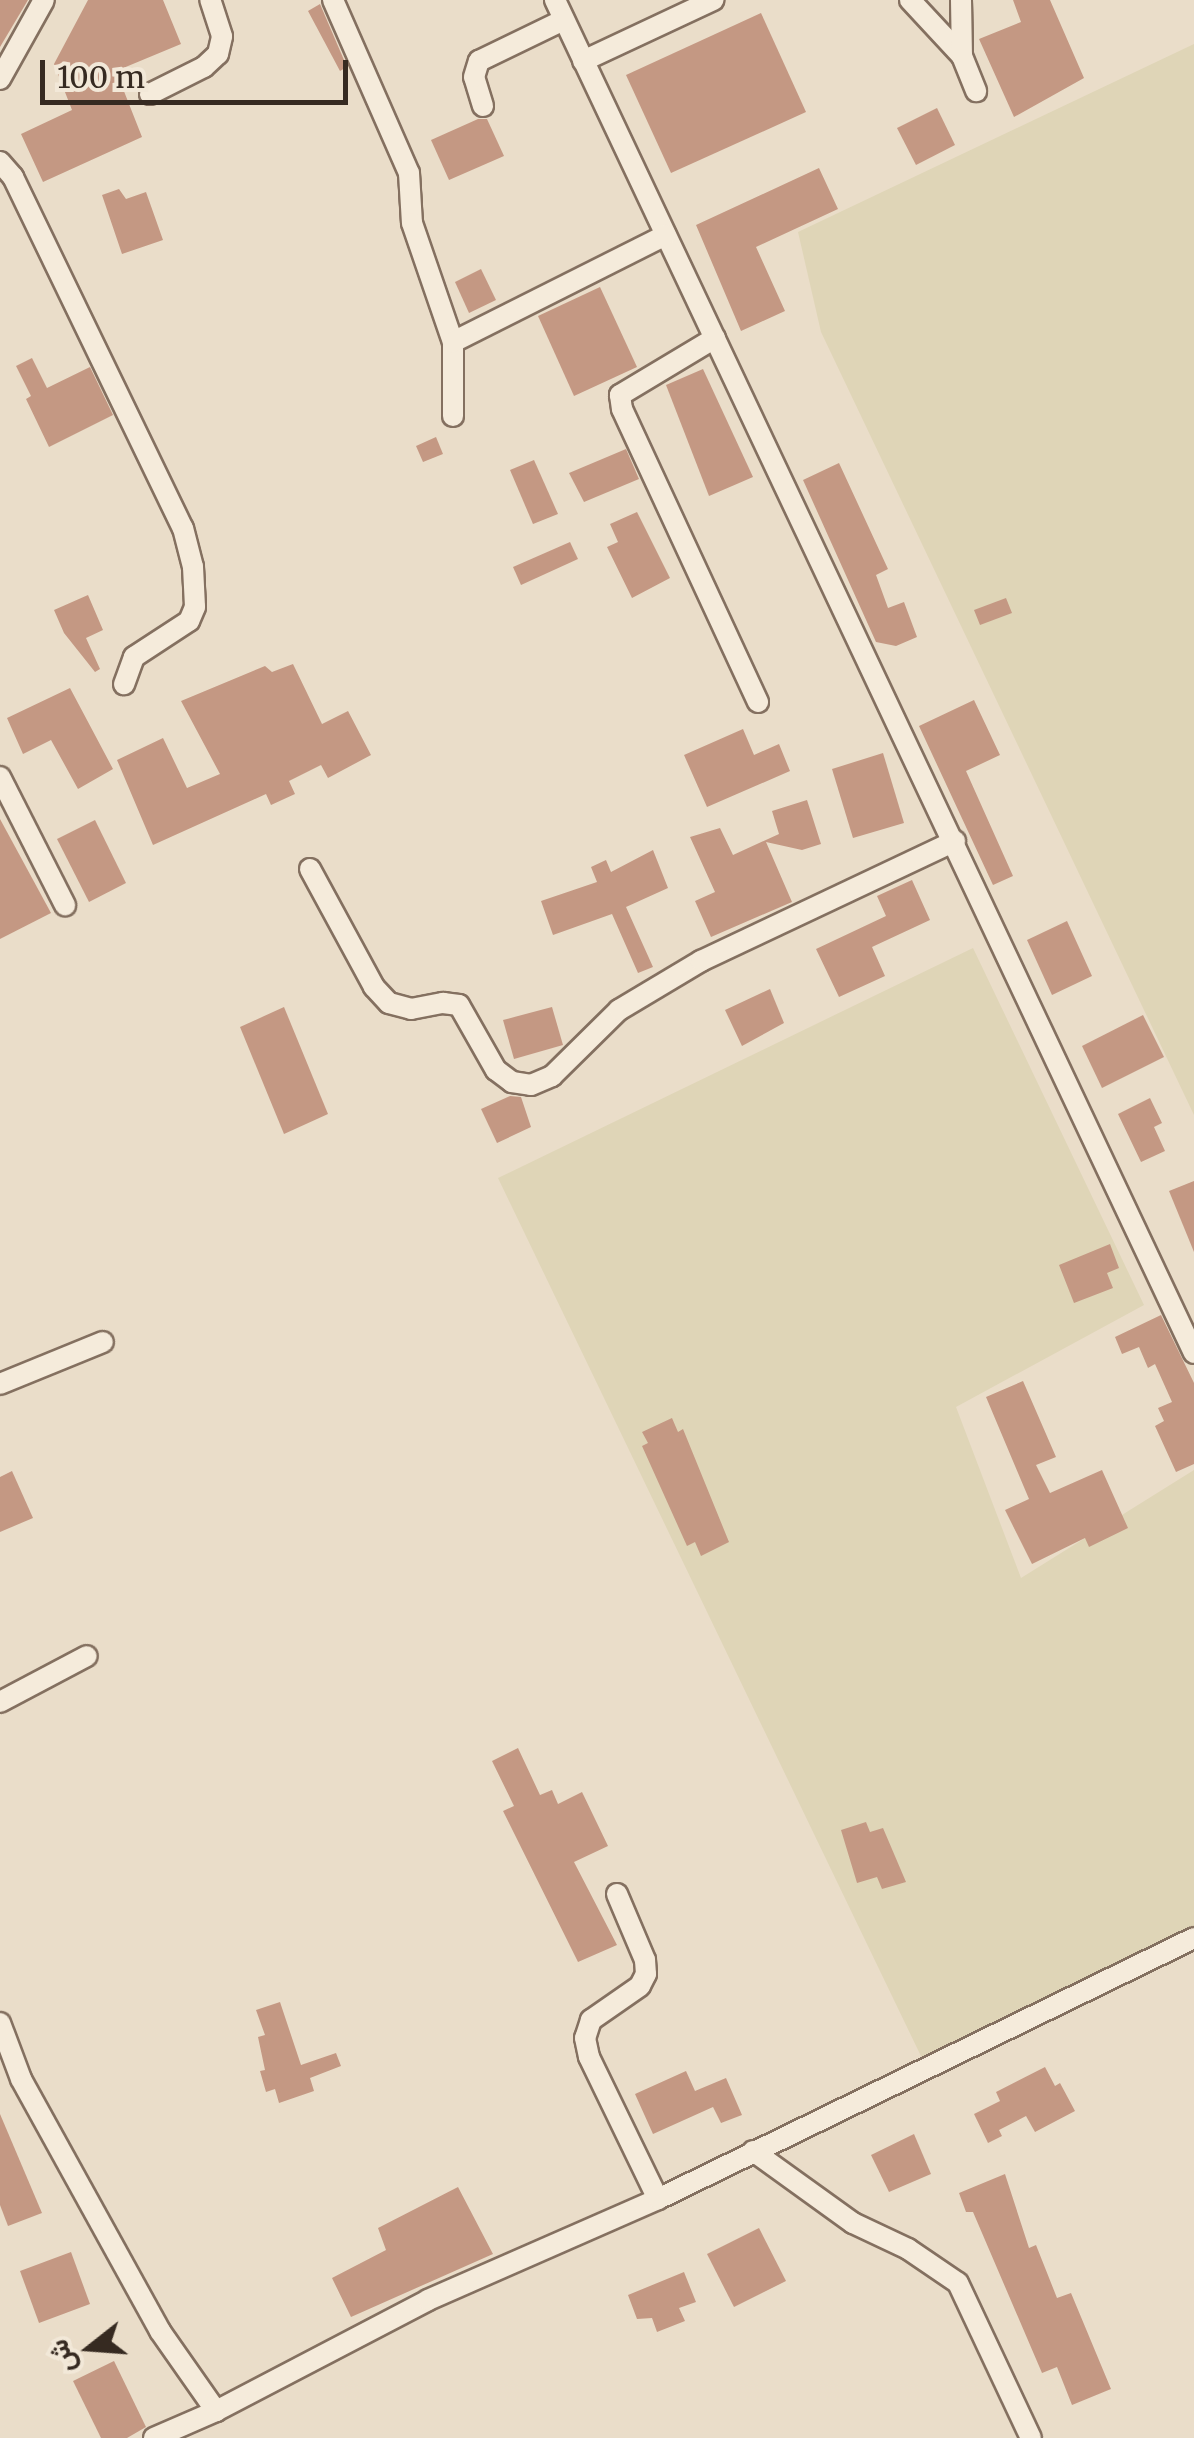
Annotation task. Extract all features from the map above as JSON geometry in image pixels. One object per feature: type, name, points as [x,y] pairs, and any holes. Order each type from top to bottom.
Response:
[{"type":"street","points":[[1,75],[44,0]]},
{"type":"street","points":[[150,94],[204,67],[218,54],[222,36],[210,0]]},
{"type":"street","points":[[332,0],[409,173],[412,223],[454,342],[453,416]]},
{"type":"street","points":[[554,0],[1194,1353]]},
{"type":"street","points":[[583,62],[713,0]]},
{"type":"street","points":[[910,0],[962,56]]},
{"type":"street","points":[[961,0],[962,56],[976,91]]},
{"type":"street","points":[[483,106],[474,76],[479,61],[564,20]]},
{"type":"street","points":[[0,162],[13,177],[182,528],[194,567],[195,607],[189,621],[134,657],[124,684]]},
{"type":"street","points":[[454,342],[666,234]]},
{"type":"street","points":[[715,338],[620,396],[622,409],[758,702]]},
{"type":"street","points":[[0,777],[65,905]]},
{"type":"street","points":[[310,869],[374,987],[389,1003],[411,1009],[443,1003],[459,1006],[496,1070],[512,1082],[531,1085],[552,1076],[619,1010],[701,961],[954,841]]},
{"type":"street","points":[[0,1384],[103,1342]]},
{"type":"street","points":[[0,1702],[87,1656]]},
{"type":"street","points":[[617,1894],[646,1974],[640,1986],[591,2020],[585,2038],[589,2058],[658,2199]]},
{"type":"street","points":[[154,2438],[216,2411],[428,2300],[658,2199],[1194,1938]]},
{"type":"street","points":[[0,2024],[21,2078],[160,2331],[216,2411]]},
{"type":"street","points":[[753,2151],[853,2223],[908,2250],[958,2283],[1030,2438]]},
{"type":"shaded area","points":[[1194,44],[1194,1115],[821,332],[798,232]]},
{"type":"shaded area","points":[[973,948],[1144,1305],[956,1407],[1021,1578],[1194,1470],[1194,1946],[932,2079],[498,1178]]},
{"type":"building","points":[[0,0],[28,0],[0,47]]},
{"type":"building","points":[[88,0],[163,0],[181,44],[116,71],[142,137],[43,182],[21,134],[72,110],[54,64]]},
{"type":"building","points":[[1013,0],[1050,0],[1084,78],[1014,117],[979,39],[1021,22]]},
{"type":"building","points":[[320,4],[347,67],[340,71],[308,11]]},
{"type":"building","points":[[761,13],[806,112],[671,173],[626,75]]},
{"type":"building","points":[[937,108],[955,145],[916,165],[897,128]]},
{"type":"building","points":[[478,119],[487,119],[504,156],[449,180],[431,140]]},
{"type":"building","points":[[819,168],[838,209],[756,247],[785,311],[741,331],[696,225]]},
{"type":"building","points":[[119,189],[126,199],[146,192],[163,240],[122,254],[102,195]]},
{"type":"building","points":[[481,269],[496,300],[469,313],[455,282]]},
{"type":"building","points":[[600,287],[637,367],[574,396],[538,316]]},
{"type":"building","points":[[32,358],[47,388],[90,367],[113,415],[49,447],[26,399],[31,396],[16,366]]},
{"type":"building","points":[[703,369],[753,477],[709,496],[666,385]]},
{"type":"building","points":[[436,437],[443,454],[423,462],[416,446]]},
{"type":"building","points":[[626,449],[639,479],[584,502],[569,473]]},
{"type":"building","points":[[534,460],[558,514],[533,524],[510,470]]},
{"type":"building","points":[[839,463],[888,569],[876,575],[888,608],[904,602],[917,637],[896,646],[876,642],[803,480]]},
{"type":"building","points":[[637,512],[670,578],[632,598],[607,547],[618,542],[610,524]]},
{"type":"building","points":[[570,542],[578,559],[521,585],[513,567]]},
{"type":"building","points":[[88,595],[103,630],[86,638],[100,669],[95,672],[64,633],[54,610]]},
{"type":"building","points":[[1006,598],[1012,613],[980,625],[974,610]]},
{"type":"building","points":[[293,664],[322,724],[348,711],[371,755],[328,778],[321,765],[289,781],[295,794],[271,805],[266,794],[153,845],[117,760],[163,738],[187,788],[220,774],[181,701],[265,666],[272,672]]},
{"type":"building","points":[[70,688],[113,769],[78,789],[51,740],[23,754],[7,718]]},
{"type":"building","points":[[974,700],[1000,755],[966,771],[1013,876],[993,885],[919,726]]},
{"type":"building","points":[[743,729],[754,755],[779,744],[790,771],[707,807],[684,755]]},
{"type":"building","points":[[883,753],[904,823],[853,838],[832,769]]},
{"type":"building","points":[[807,800],[821,844],[802,850],[766,842],[792,902],[711,937],[695,901],[715,892],[690,837],[720,828],[733,855],[779,834],[772,811]]},
{"type":"building","points":[[0,819],[51,913],[0,939]]},
{"type":"building","points":[[95,820],[126,883],[89,902],[57,839]]},
{"type":"building","points":[[653,850],[668,888],[626,907],[653,967],[638,973],[612,914],[553,935],[541,901],[597,882],[591,867],[606,860],[611,872]]},
{"type":"building","points":[[912,880],[930,920],[872,947],[885,976],[839,997],[816,949],[886,916],[877,896]]},
{"type":"building","points":[[1067,921],[1092,976],[1052,995],[1027,940]]},
{"type":"building","points":[[770,989],[784,1023],[742,1046],[725,1010]]},
{"type":"building","points":[[284,1007],[328,1114],[284,1134],[240,1027]]},
{"type":"building","points":[[552,1007],[563,1045],[514,1059],[503,1020]]},
{"type":"building","points":[[1143,1015],[1164,1057],[1102,1088],[1082,1046]]},
{"type":"building","points":[[510,1096],[521,1097],[531,1127],[497,1143],[481,1109]]},
{"type":"building","points":[[1150,1098],[1162,1123],[1154,1127],[1165,1151],[1141,1162],[1118,1114]]},
{"type":"building","points":[[1194,1181],[1194,1252],[1169,1191]]},
{"type":"building","points":[[1110,1244],[1119,1268],[1107,1273],[1113,1288],[1074,1303],[1059,1265]]},
{"type":"building","points":[[1161,1315],[1194,1383],[1194,1464],[1176,1472],[1155,1426],[1164,1421],[1158,1408],[1172,1402],[1155,1364],[1148,1368],[1139,1347],[1122,1354],[1115,1337]]},
{"type":"building","points":[[1023,1381],[1056,1457],[1036,1465],[1050,1493],[1102,1470],[1128,1528],[1089,1547],[1085,1538],[1032,1564],[1005,1510],[1029,1499],[986,1397]]},
{"type":"building","points":[[672,1418],[678,1432],[683,1429],[729,1542],[701,1556],[695,1542],[687,1546],[642,1446],[648,1443],[642,1432]]},
{"type":"building","points":[[12,1471],[33,1518],[0,1532],[0,1477]]},
{"type":"building","points":[[518,1748],[540,1795],[552,1790],[558,1804],[582,1792],[608,1846],[574,1862],[617,1945],[578,1962],[503,1811],[514,1806],[492,1761]]},
{"type":"building","points":[[866,1822],[870,1832],[883,1828],[906,1882],[882,1889],[877,1877],[857,1883],[841,1830]]},
{"type":"building","points":[[280,2002],[301,2065],[336,2053],[341,2066],[310,2078],[314,2091],[279,2103],[275,2089],[266,2092],[260,2071],[265,2070],[258,2037],[265,2035],[256,2010]]},
{"type":"building","points":[[1045,2067],[1055,2086],[1060,2083],[1075,2111],[1035,2132],[1026,2116],[999,2130],[1002,2136],[988,2143],[974,2114],[1000,2101],[996,2092]]},
{"type":"building","points":[[686,2071],[695,2091],[726,2078],[742,2115],[721,2123],[713,2107],[653,2134],[635,2094]]},
{"type":"building","points":[[0,2114],[42,2213],[8,2226],[0,2205]]},
{"type":"building","points":[[914,2134],[931,2174],[889,2192],[871,2155]]},
{"type":"building","points":[[1005,2174],[1029,2248],[1036,2245],[1057,2298],[1071,2293],[1111,2389],[1072,2405],[1057,2367],[1042,2373],[973,2212],[966,2212],[959,2193]]},
{"type":"building","points":[[458,2187],[493,2254],[351,2317],[332,2278],[386,2250],[378,2228]]},
{"type":"building","points":[[759,2228],[786,2281],[734,2307],[707,2254]]},
{"type":"building","points":[[71,2252],[90,2304],[39,2323],[20,2271]]},
{"type":"building","points":[[684,2272],[696,2302],[679,2308],[685,2321],[657,2332],[652,2318],[637,2319],[628,2295]]},
{"type":"building","points":[[114,2361],[146,2427],[127,2438],[101,2438],[73,2381]]}]
